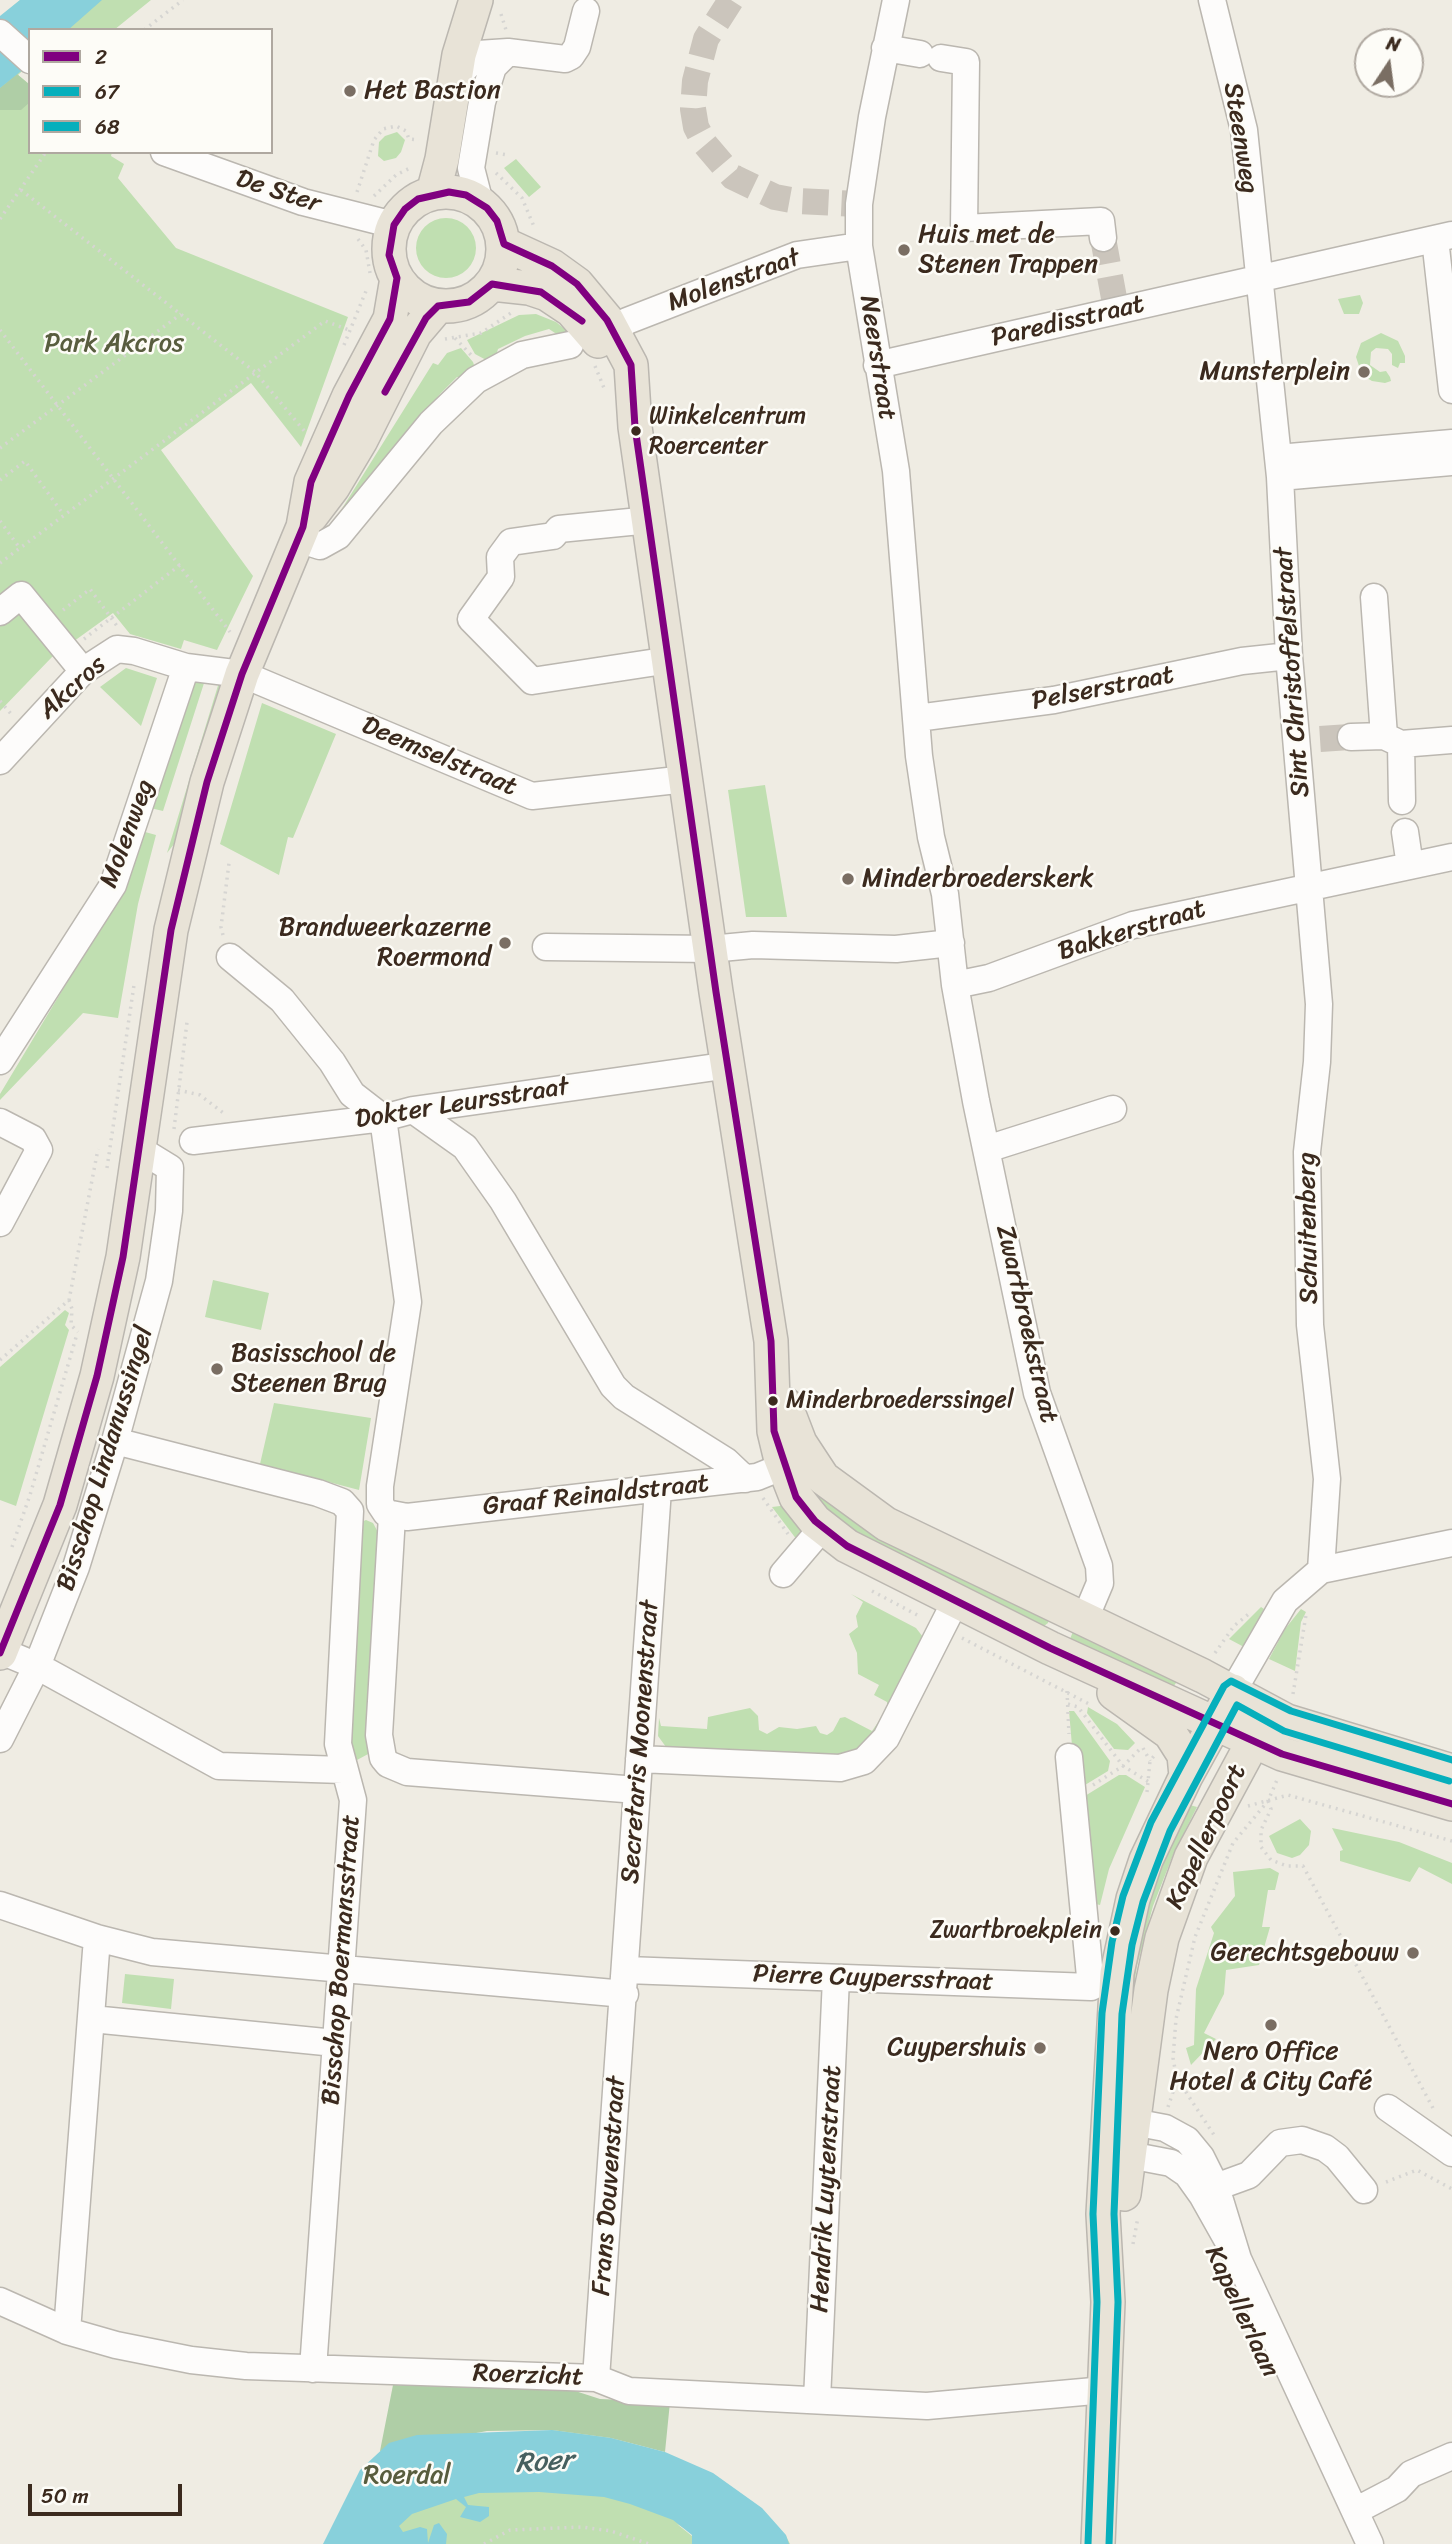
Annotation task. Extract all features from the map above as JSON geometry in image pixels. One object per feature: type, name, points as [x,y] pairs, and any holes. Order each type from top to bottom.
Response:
[{"type":"main road","points":[[433,193],[459,146],[455,80],[476,0]]},
{"type":"main road","points":[[449,192],[480,203],[497,222],[504,244],[502,264],[492,285],[470,302],[438,306],[412,295],[397,278],[389,255],[394,225],[411,204],[433,193],[449,192]]},
{"type":"main road","points":[[504,244],[571,279],[614,331],[631,365],[635,427],[773,1364],[774,1431],[795,1462],[823,1478],[887,1524],[1233,1691],[1287,1721],[1452,1771]]},
{"type":"main road","name":"Bisschop Lindanussingel","points":[[1,1652],[60,1505],[97,1376],[123,1257],[139,1149],[162,1088],[183,872],[207,782],[251,677],[301,533],[312,482],[390,318],[397,278]]},
{"type":"main road","points":[[492,285],[541,292],[579,318],[608,358],[635,427]]},
{"type":"main road","name":"Bisschop Lindanussingel","points":[[301,533],[361,440],[415,333],[438,306]]},
{"type":"main road","points":[[795,1462],[796,1497],[823,1527],[847,1546],[1050,1648],[1306,1763],[1452,1804]]},
{"type":"main road","points":[[1050,1648],[1170,1733],[1184,1755],[1186,1776]]},
{"type":"main road","name":"Kapellerpoort","points":[[1233,1691],[1250,1716],[1254,1740],[1191,1857],[1162,1938],[1123,2137],[1104,1980],[1128,1921],[1146,1860],[1186,1776],[1233,1691]]},
{"type":"main road","points":[[1411,1793],[1452,1819]]},
{"type":"main road","points":[[1098,2544],[1108,2302],[1103,2214],[1123,2137]]},
{"type":"street","name":"Neerstraat","points":[[896,0],[885,48],[859,204],[859,246],[896,471],[917,718],[931,837],[945,894],[951,943]]},
{"type":"street","name":"Steenweg","points":[[1212,0],[1244,130],[1258,277]]},
{"type":"street","points":[[455,80],[478,54],[508,52],[565,59],[571,56],[577,47],[586,11]]},
{"type":"street","points":[[0,33],[28,58]]},
{"type":"street","points":[[885,48],[966,62],[964,229],[1101,221],[1103,238]]},
{"type":"street","points":[[480,203],[471,168],[459,146],[493,67],[508,52]]},
{"type":"street","name":"De Ster","points":[[170,154],[303,202],[394,225]]},
{"type":"street","points":[[1279,467],[1258,277],[1444,237],[1452,390]]},
{"type":"street","name":"Molenstraat","points":[[614,331],[627,321],[797,255],[859,246]]},
{"type":"street","name":"Paredisstraat","points":[[877,365],[1115,304],[1258,277]]},
{"type":"street","points":[[301,533],[320,545],[338,536],[431,423],[476,380],[522,355],[570,345]]},
{"type":"street","points":[[1279,467],[1452,443]]},
{"type":"street","points":[[1279,467],[1452,462]]},
{"type":"street","name":"Sint Christoffelstraat","points":[[1279,467],[1289,656],[1303,735],[1311,887]]},
{"type":"street","points":[[650,520],[559,528],[553,536],[511,542],[500,557],[501,577],[471,620],[532,681],[670,660]]},
{"type":"street","points":[[0,612],[21,595],[75,662]]},
{"type":"street","points":[[1374,597],[1402,801]]},
{"type":"street","name":"Akcros","points":[[0,761],[75,662],[117,649],[134,651],[186,667],[251,677]]},
{"type":"street","name":"Pelserstraat","points":[[917,718],[1054,700],[1242,661],[1289,656]]},
{"type":"street","name":"Molenweg","points":[[0,1060],[113,884],[186,667]]},
{"type":"street","name":"Deemselstraat","points":[[251,677],[532,796],[687,779]]},
{"type":"street","points":[[1351,737],[1452,740]]},
{"type":"street","points":[[1405,832],[1410,866]]},
{"type":"street","name":"Bakkerstraat","points":[[955,985],[989,978],[1133,925],[1452,857]]},
{"type":"street","name":"Schuitenberg","points":[[1311,887],[1319,1037],[1307,1152],[1310,1325],[1328,1479],[1321,1570]]},
{"type":"street","points":[[546,947],[710,949],[754,945],[896,949],[951,943]]},
{"type":"street","name":"Zwartbroekstraat","points":[[951,943],[955,985],[1037,1393],[1099,1566],[1100,1583],[1050,1648]]},
{"type":"street","points":[[230,957],[282,1000],[332,1062],[352,1094],[383,1118],[408,1302],[380,1486],[387,1513],[379,1735],[383,1758],[397,1769],[407,1772],[637,1790]]},
{"type":"street","name":"Dokter Leursstraat","points":[[193,1141],[383,1118],[413,1110],[730,1065]]},
{"type":"street","points":[[987,1149],[1113,1109]]},
{"type":"street","points":[[413,1110],[465,1147],[503,1201],[613,1386],[624,1397],[726,1461],[745,1479]]},
{"type":"street","points":[[0,1122],[33,1139],[39,1150],[0,1223]]},
{"type":"street","points":[[139,1149],[170,1168]]},
{"type":"street","name":"Bisschop Lindanussingel","points":[[0,1739],[37,1666],[76,1567],[115,1441],[159,1281],[169,1211],[170,1168]]},
{"type":"street","name":"Bisschop Boermansstraat","points":[[115,1441],[318,1493],[342,1502],[351,1511],[338,1744],[353,1800],[313,2369]]},
{"type":"street","name":"Graaf Reinaldstraat","points":[[387,1513],[407,1517],[745,1479],[795,1462]]},
{"type":"street","name":"Secretaris Moonenstraat","points":[[625,1982],[658,1489]]},
{"type":"street","points":[[783,1574],[823,1527]]},
{"type":"street","points":[[1233,1691],[1285,1601],[1321,1570],[1452,1543]]},
{"type":"street","points":[[639,1759],[840,1768],[864,1761],[886,1738],[955,1602]]},
{"type":"street","points":[[1,1652],[37,1666],[219,1766],[343,1770]]},
{"type":"street","name":"Kapellerpoort","points":[[1069,1757],[1077,1835],[1104,1980]]},
{"type":"street","name":"Pierre Cuypersstraat","points":[[0,1905],[97,1938],[152,1952],[341,1970],[625,1982],[836,1978],[1104,1980]]},
{"type":"street","points":[[67,2331],[97,1938]]},
{"type":"street","name":"Hendrik Luytenstraat","points":[[817,2400],[836,1978]]},
{"type":"street","name":"Frans Douvenstraat","points":[[596,2378],[625,1982]]},
{"type":"street","points":[[92,2019],[335,2043]]},
{"type":"street","points":[[1388,2108],[1452,2152]]},
{"type":"street","name":"Kapellerlaan","points":[[1123,2137],[1165,2128],[1187,2140],[1201,2157],[1216,2187],[1238,2259]]},
{"type":"street","name":"Kapellerlaan","points":[[1123,2137],[1187,2174],[1238,2259],[1370,2544]]},
{"type":"street","points":[[1216,2187],[1249,2175],[1280,2143],[1302,2140],[1325,2148],[1337,2157],[1364,2190]]},
{"type":"street","name":"Roerzicht","points":[[0,2301],[67,2331],[116,2345],[191,2360],[313,2369],[596,2378],[629,2391],[927,2406],[1105,2390]]},
{"type":"street","points":[[1355,2511],[1397,2489],[1411,2474],[1452,2456]]},
{"type":"path","points":[[147,28],[183,0]]},
{"type":"path","points":[[349,214],[374,140],[383,129],[396,126],[406,131],[409,139],[508,155]]},
{"type":"path","points":[[0,219],[45,154]]},
{"type":"path","points":[[490,170],[522,198],[535,227]]},
{"type":"path","points":[[21,190],[255,372],[312,440]]},
{"type":"path","points":[[447,339],[481,333],[513,311]]},
{"type":"path","points":[[0,448],[181,314]]},
{"type":"path","points":[[0,563],[325,321],[349,330]]},
{"type":"path","points":[[0,330],[230,632]]},
{"type":"path","points":[[0,480],[25,461],[63,514]]},
{"type":"path","points":[[0,521],[20,548]]},
{"type":"path","points":[[75,662],[112,617],[180,565]]},
{"type":"path","points":[[44,624],[90,589],[134,651]]},
{"type":"path","points":[[229,863],[221,927],[230,957]]},
{"type":"path","points":[[170,1168],[162,1088],[188,1010]]},
{"type":"path","points":[[162,1088],[200,1095],[250,1132]]},
{"type":"path","points":[[78,1332],[71,1325],[72,1309],[69,1300],[98,1149]]},
{"type":"path","points":[[0,1360],[69,1300]]},
{"type":"path","points":[[1293,1692],[1306,1613],[1321,1570]]},
{"type":"path","points":[[1067,1691],[1069,1757]]},
{"type":"path","points":[[1068,1704],[1079,1707],[1123,1766],[1149,1783]]},
{"type":"path","points":[[1073,1798],[1123,1766],[1139,1750]]},
{"type":"path","points":[[1177,2080],[1173,2058],[1176,2019],[1195,1937],[1233,1843],[1268,1801],[1288,1795],[1452,1841]]},
{"type":"path","points":[[1268,1801],[1270,1809],[1261,1830],[1261,1847],[1271,1860],[1287,1866],[1303,1866],[1439,2121]]},
{"type":"path","points":[[1364,2190],[1417,2170],[1452,2189]]},
{"type":"path","points":[[484,2544],[510,2530],[582,2527],[611,2531],[649,2544]]},
{"type":"green space","name":"Park Akcros","points":[[20,0],[151,0],[116,28],[28,28],[28,66],[18,75],[28,83],[28,154],[112,154],[124,164],[118,178],[176,248],[348,317],[301,447],[251,383],[161,450],[253,576],[217,650],[184,640],[181,649],[130,634],[113,613],[52,657],[0,711],[0,17]]},
{"type":"green space","points":[[17,74],[28,83],[28,104],[21,110],[0,110],[0,88]]},
{"type":"green space","points":[[397,132],[405,140],[401,152],[396,158],[384,161],[378,156],[379,142],[385,136]]},
{"type":"green space","points":[[516,159],[541,187],[529,197],[504,168]]},
{"type":"green space","points":[[446,218],[467,227],[476,248],[467,269],[446,278],[425,269],[416,248],[425,227]]},
{"type":"green space","points":[[1360,295],[1363,303],[1359,314],[1344,314],[1338,299]]},
{"type":"green space","points":[[536,314],[556,322],[572,335],[561,337],[549,329],[525,336],[498,349],[495,359],[488,361],[475,354],[467,340],[519,315]]},
{"type":"green space","points":[[1381,333],[1398,341],[1405,356],[1405,363],[1400,363],[1398,368],[1392,365],[1392,354],[1388,349],[1376,348],[1371,352],[1370,365],[1380,372],[1386,371],[1390,377],[1391,381],[1385,383],[1372,381],[1362,375],[1356,357],[1361,343]]},
{"type":"green space","points":[[461,348],[475,368],[469,377],[457,377],[441,393],[338,515],[433,363],[438,365],[447,353]]},
{"type":"green space","points":[[126,668],[157,678],[141,726],[100,687]]},
{"type":"green space","points":[[220,679],[228,681],[178,839],[167,853]]},
{"type":"green space","points":[[205,680],[163,811],[146,807],[191,681]]},
{"type":"green space","points":[[262,703],[336,734],[293,838],[288,837],[279,875],[220,844]]},
{"type":"green space","points":[[765,785],[787,917],[746,917],[728,790]]},
{"type":"green space","points":[[138,830],[156,835],[138,904],[118,1018],[83,1013],[0,1100],[0,1094],[87,949]]},
{"type":"green space","points":[[213,1280],[269,1293],[261,1330],[205,1317]]},
{"type":"green space","points":[[65,1310],[69,1313],[65,1325],[69,1330],[16,1506],[0,1500],[0,1367]]},
{"type":"green space","points":[[274,1403],[371,1418],[359,1490],[260,1464]]},
{"type":"green space","points":[[815,1489],[1049,1619],[1048,1623],[1044,1626],[1028,1622],[873,1547],[808,1494]]},
{"type":"green space","points":[[788,1505],[803,1530],[797,1540],[772,1507]]},
{"type":"green space","points":[[366,1520],[373,1523],[380,1536],[370,1753],[357,1760],[347,1750],[361,1522]]},
{"type":"green space","points":[[851,1594],[916,1628],[923,1637],[887,1708],[887,1702],[874,1695],[879,1685],[858,1674],[857,1653],[849,1634],[858,1627],[856,1616],[863,1602]]},
{"type":"green space","points":[[1261,1607],[1264,1609],[1244,1647],[1229,1639]]},
{"type":"green space","points":[[1301,1609],[1306,1612],[1301,1622],[1295,1671],[1269,1659],[1285,1629]]},
{"type":"green space","points":[[1074,1629],[1183,1673],[1171,1690],[1070,1639]]},
{"type":"green space","points":[[1088,1707],[1117,1724],[1135,1743],[1128,1750],[1114,1749],[1087,1713]]},
{"type":"green space","points":[[750,1708],[758,1716],[759,1730],[767,1734],[779,1727],[797,1729],[816,1726],[820,1733],[827,1735],[833,1731],[840,1718],[845,1717],[872,1731],[881,1718],[874,1733],[860,1748],[840,1755],[666,1747],[658,1736],[659,1718],[661,1726],[707,1729],[708,1717]]},
{"type":"green space","points":[[1069,1711],[1074,1711],[1110,1761],[1108,1771],[1085,1785],[1079,1780],[1073,1757]]},
{"type":"green space","points":[[1119,1775],[1126,1775],[1145,1787],[1109,1869],[1100,1905],[1087,1902],[1080,1799]]},
{"type":"green space","points":[[1183,1803],[1197,1807],[1173,1855],[1153,1906],[1137,1966],[1130,2011],[1132,1941]]},
{"type":"green space","points":[[1300,1819],[1311,1831],[1309,1845],[1300,1855],[1292,1858],[1277,1853],[1269,1836]]},
{"type":"green space","points":[[1332,1828],[1399,1842],[1452,1863],[1452,1884],[1419,1867],[1410,1882],[1340,1861],[1340,1851],[1343,1850]]},
{"type":"green space","points":[[1270,1868],[1279,1873],[1275,1890],[1268,1890],[1262,1927],[1270,1927],[1259,1965],[1226,1970],[1224,1994],[1204,2033],[1216,2039],[1191,2065],[1186,2048],[1194,2045],[1196,1989],[1214,1933],[1211,1927],[1235,1896],[1233,1872]]},
{"type":"green space","points":[[125,1974],[174,1979],[171,2009],[122,2003]]},
{"type":"green space","points":[[393,2385],[566,2388],[600,2399],[670,2402],[665,2452],[611,2438],[552,2430],[487,2431],[380,2451]]},
{"type":"green space","points":[[552,2430],[611,2438],[665,2453],[786,2536],[790,2544],[700,2544],[693,2533],[677,2524],[692,2536],[692,2544],[323,2544]]},
{"type":"water","points":[[20,0],[102,0],[70,28],[28,28],[28,66],[0,88],[0,16]]},
{"type":"water","name":"Roerdal","points":[[552,2430],[611,2438],[665,2452],[713,2473],[762,2508],[786,2535],[789,2544],[692,2544],[692,2535],[673,2520],[630,2504],[604,2497],[539,2492],[479,2493],[464,2497],[468,2505],[489,2507],[489,2516],[480,2522],[460,2517],[466,2507],[456,2499],[412,2514],[399,2526],[403,2532],[420,2527],[427,2529],[428,2543],[434,2525],[439,2523],[447,2534],[446,2544],[323,2544],[360,2470],[389,2443],[417,2435]]},
{"type":"tunnel","points":[[731,0],[706,39],[695,81],[693,109],[696,127],[705,144],[733,177],[775,197],[797,201],[859,204]]},
{"type":"tunnel","points":[[1103,238],[1114,298]]},
{"type":"tunnel","points":[[1320,739],[1351,737]]},
{"type":"transit line","name":"2","points":[[0,1653],[60,1505],[97,1376],[123,1257],[171,930],[207,782],[242,674],[303,527],[311,482],[349,396],[390,319],[397,278],[389,255],[394,225],[405,209],[418,199],[449,192],[466,195],[487,208],[497,221],[504,244],[552,266],[577,284],[607,320],[631,365],[635,427],[716,992],[771,1341],[774,1431],[796,1497],[815,1521],[847,1546],[1050,1648],[1282,1754],[1452,1804]]},
{"type":"transit line","name":"2","points":[[385,392],[426,318],[438,306],[469,302],[492,284],[541,292],[582,321]]},
{"type":"transit line","name":"68","points":[[1088,2544],[1097,2302],[1093,2214],[1102,2013],[1112,1942],[1123,1896],[1151,1822],[1224,1686],[1231,1681],[1291,1711],[1452,1760]]},
{"type":"transit line","name":"67","points":[[1109,2544],[1118,2302],[1114,2214],[1122,2014],[1132,1945],[1143,1902],[1170,1831],[1237,1705],[1284,1731],[1449,1781]]},
{"type":"place","name":"Het Bastion","points":[[350,91]]},
{"type":"place","name":"Huis met de Stenen Trappen","points":[[904,250]]},
{"type":"place","name":"Munsterplein","points":[[1364,372]]},
{"type":"place","name":"Winkelcentrum Roercenter","points":[[636,431]]},
{"type":"place","name":"Minderbroederskerk","points":[[848,879]]},
{"type":"place","name":"Brandweerkazerne Roermond","points":[[505,943]]},
{"type":"place","name":"Basisschool de Steenen Brug","points":[[217,1369]]},
{"type":"place","name":"Minderbroederssingel","points":[[773,1401]]},
{"type":"place","name":"Zwartbroekplein","points":[[1115,1931]]},
{"type":"place","name":"Gerechtsgebouw","points":[[1413,1953]]},
{"type":"place","name":"Nero Office Hotel & City Café","points":[[1271,2025]]},
{"type":"place","name":"Cuypershuis","points":[[1040,2048]]},
{"type":"water label","name":"Roer","points":[[544,2463]]}]
